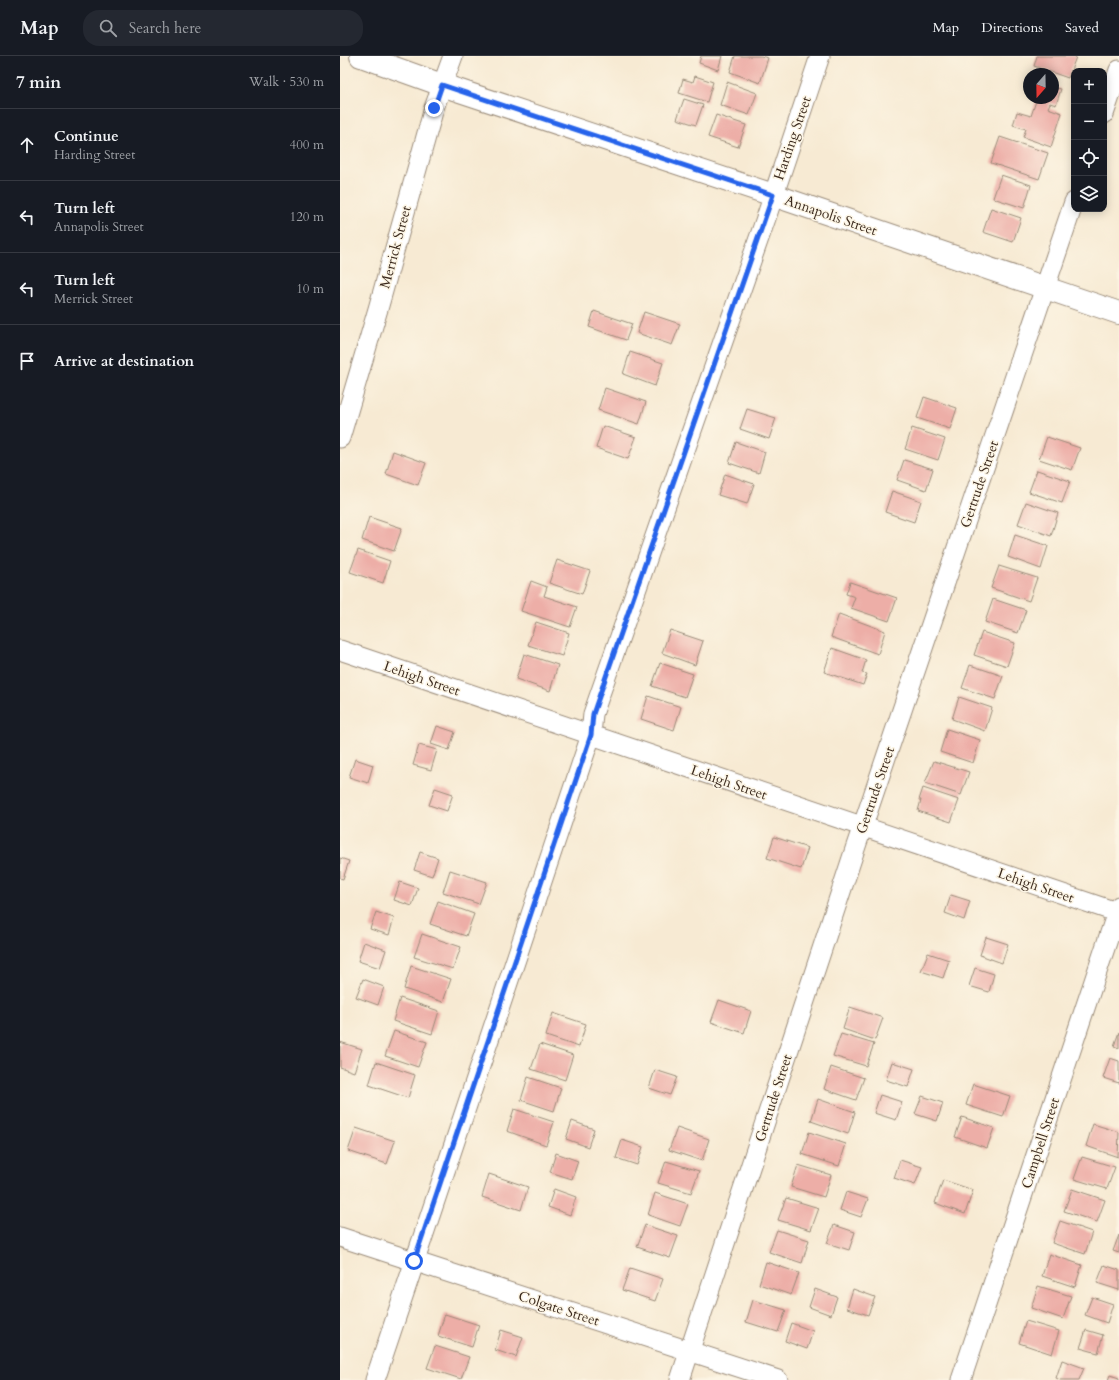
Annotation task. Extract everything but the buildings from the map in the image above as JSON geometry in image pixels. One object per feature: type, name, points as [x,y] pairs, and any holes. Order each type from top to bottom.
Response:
[{"type":"street","name":"Annapolis Street","points":[[361,56],[442,85],[773,195],[1119,313]]},
{"type":"street","name":"Merrick Street","points":[[340,438],[380,302],[434,108],[452,56]]},
{"type":"street","name":"Harding Street","points":[[375,1380],[591,735],[593,714],[820,56]]},
{"type":"street","points":[[1107,105],[1119,70]]},
{"type":"street","name":"Gertrude Street","points":[[680,1380],[863,827],[1071,211]]},
{"type":"street","name":"Lehigh Street","points":[[340,650],[863,827],[1118,911]]},
{"type":"street","name":"Campbell Street","points":[[960,1380],[1118,911]]},
{"type":"street","name":"Colgate Street","points":[[340,1237],[778,1380]]},
{"type":"route","points":[[414,1261],[591,735],[593,714],[773,195],[442,85],[434,108]]}]
